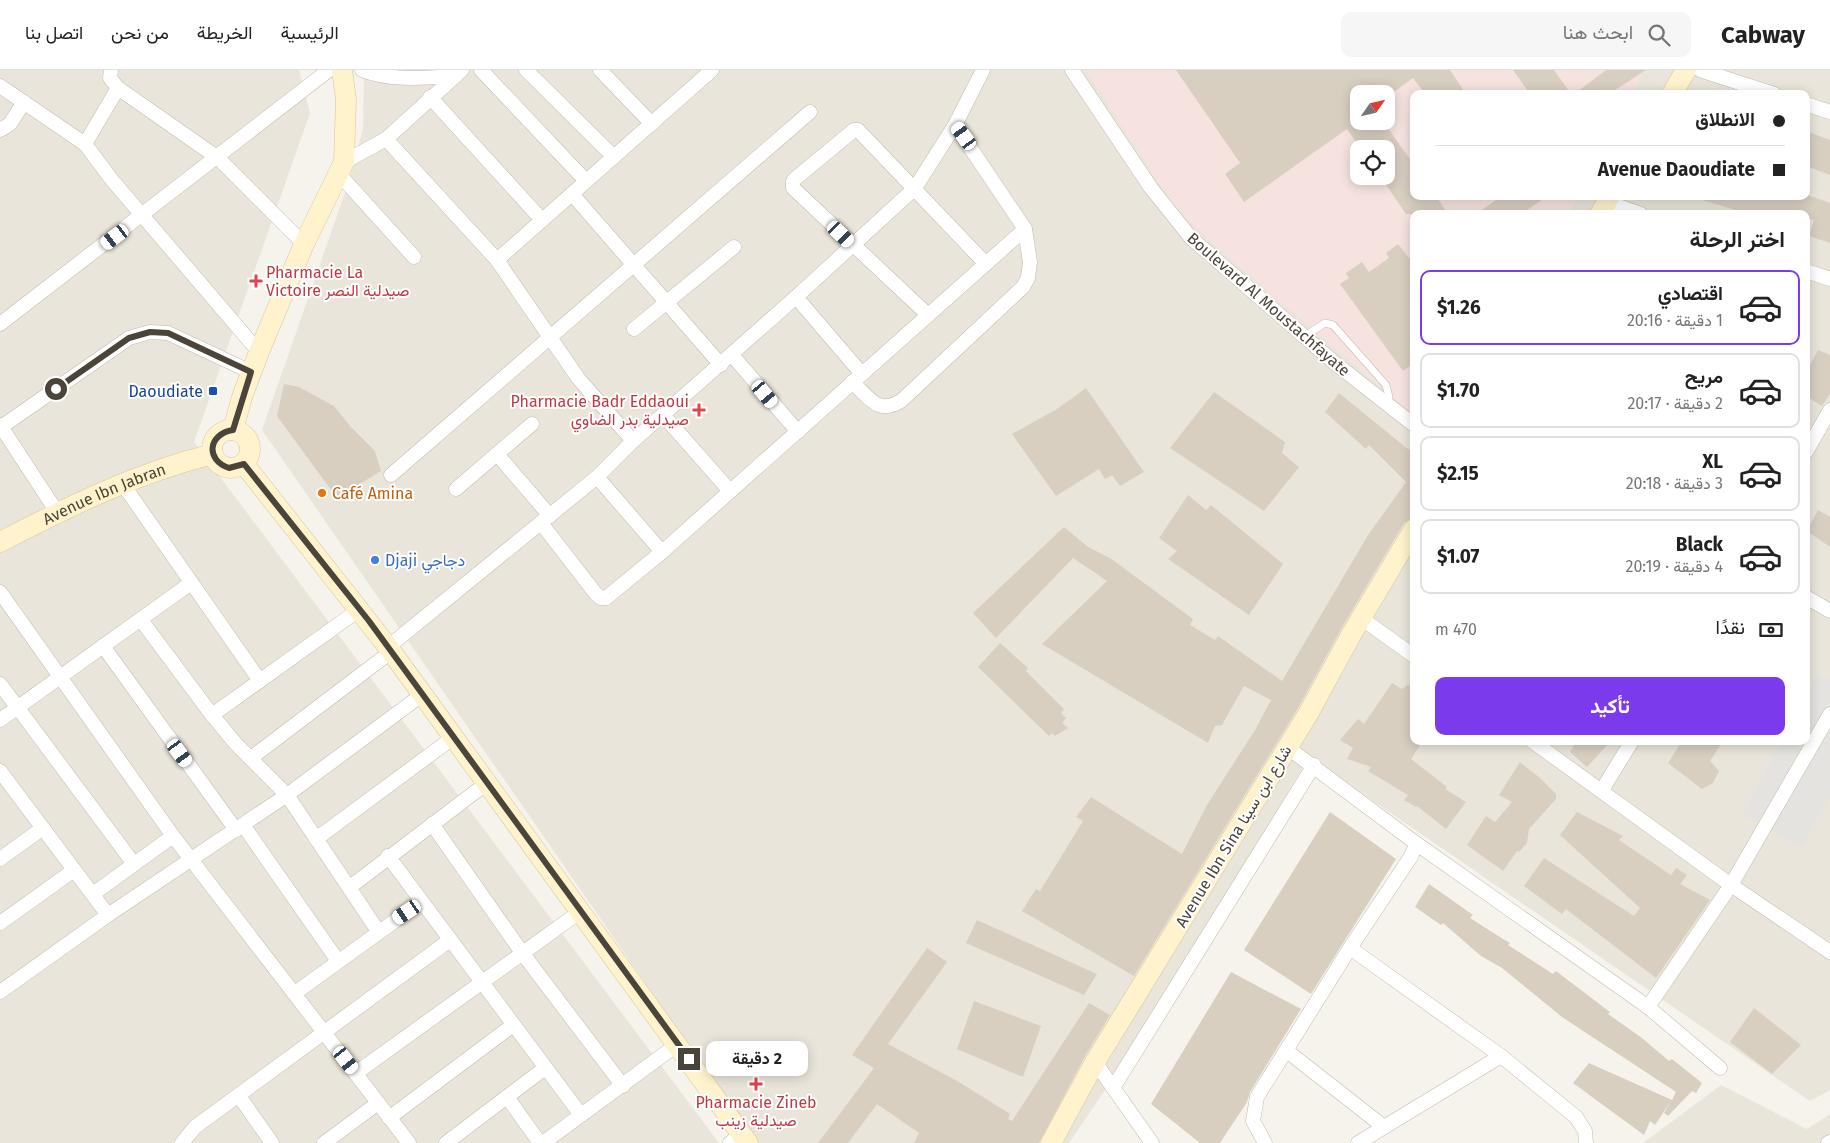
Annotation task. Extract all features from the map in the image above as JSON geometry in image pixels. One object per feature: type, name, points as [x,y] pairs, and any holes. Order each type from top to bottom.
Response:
[{"type":"street","points":[[111,70],[110,78],[118,88],[218,158],[304,244]]},
{"type":"street","points":[[0,324],[218,158],[329,70]]},
{"type":"street","points":[[233,430],[259,352],[304,244],[341,167],[346,99],[342,70]]},
{"type":"street","points":[[362,70],[370,73],[410,78],[457,73]]},
{"type":"street","points":[[481,70],[586,182]]},
{"type":"street","points":[[526,70],[614,157]]},
{"type":"street","points":[[600,70],[652,124]]},
{"type":"street","points":[[497,260],[712,70]]},
{"type":"street","points":[[251,758],[390,649],[596,477],[633,441],[796,298],[915,188],[956,125],[983,70]]},
{"type":"street","name":"Boulevard Al Moustachfayate","points":[[1072,70],[1151,188],[1191,238],[1387,406],[1410,422]]},
{"type":"street","points":[[1674,90],[1686,70]]},
{"type":"street","points":[[1700,70],[1762,90]]},
{"type":"street","points":[[341,167],[386,139],[457,73]]},
{"type":"street","points":[[0,86],[85,144],[112,180],[259,352]]},
{"type":"street","points":[[85,144],[118,88]]},
{"type":"street","points":[[430,98],[542,220]]},
{"type":"street","points":[[0,130],[10,124],[24,102]]},
{"type":"street","points":[[1810,105],[1830,112]]},
{"type":"street","points":[[391,475],[810,112]]},
{"type":"street","points":[[796,298],[879,406],[891,408],[901,401],[1023,287],[1028,278],[1030,262],[1025,228],[956,125]]},
{"type":"street","points":[[927,314],[853,246],[794,188],[793,181],[796,178],[856,130],[915,188],[986,264]]},
{"type":"street","points":[[386,139],[497,260],[578,378],[633,441]]},
{"type":"street","points":[[341,167],[414,257]]},
{"type":"street","points":[[572,194],[721,365]]},
{"type":"street","points":[[1606,204],[1627,210]]},
{"type":"street","points":[[497,454],[546,519],[601,598],[611,594],[662,552],[798,432],[927,314],[1025,228]]},
{"type":"street","points":[[634,329],[734,247]]},
{"type":"street","points":[[1810,272],[1830,278]]},
{"type":"street","points":[[57,512],[0,426],[129,338],[150,332],[168,333],[251,372]]},
{"type":"street","points":[[732,355],[798,432]]},
{"type":"street","points":[[1810,445],[1830,410]]},
{"type":"street","points":[[663,414],[730,491]]},
{"type":"street","points":[[456,489],[532,424]]},
{"type":"street","points":[[233,430],[242,433],[248,439],[251,448],[249,457],[244,464],[229,468],[222,466],[213,454],[213,444],[217,436],[224,431],[233,430]]},
{"type":"street","name":"Avenue Ibn Jabran","points":[[0,542],[57,512],[122,483],[167,465],[213,454]]},
{"type":"street","points":[[244,464],[360,609],[454,736],[678,1044],[740,1140]]},
{"type":"street","points":[[596,477],[662,552]]},
{"type":"street","points":[[122,483],[260,681]]},
{"type":"street","name":"Avenue Ibn Sina شارع ابن سينا","points":[[1051,1143],[1095,1062],[1287,747],[1410,537]]},
{"type":"street","points":[[0,720],[191,583]]},
{"type":"street","points":[[0,592],[62,676],[173,836],[409,1143]]},
{"type":"street","points":[[1810,599],[1830,611]]},
{"type":"street","points":[[212,715],[360,609]]},
{"type":"street","points":[[1362,618],[1410,653]]},
{"type":"street","points":[[140,620],[212,715],[287,795],[378,931]]},
{"type":"street","points":[[103,646],[338,960]]},
{"type":"street","points":[[0,684],[134,864]]},
{"type":"street","points":[[0,992],[108,915],[287,795],[423,694]]},
{"type":"street","points":[[1648,1007],[1730,885],[1830,714]]},
{"type":"street","points":[[316,839],[454,736]]},
{"type":"street","points":[[1538,745],[1730,885],[1830,952]]},
{"type":"street","points":[[1602,790],[1630,745]]},
{"type":"street","points":[[1287,747],[1314,765],[1417,844],[1648,1007],[1720,1068]]},
{"type":"street","points":[[1113,1088],[1314,765]]},
{"type":"street","points":[[0,771],[108,915]]},
{"type":"street","points":[[350,887],[388,856],[487,783]]},
{"type":"street","points":[[432,824],[523,954],[622,1086]]},
{"type":"street","points":[[0,859],[43,828]]},
{"type":"street","points":[[93,894],[173,836]]},
{"type":"street","points":[[1266,1143],[1254,1121],[1257,1097],[1350,948],[1410,858],[1417,844]]},
{"type":"street","points":[[388,856],[581,1115]]},
{"type":"street","points":[[0,924],[74,870]]},
{"type":"street","points":[[295,993],[378,931],[421,902]]},
{"type":"street","points":[[356,1074],[581,911]]},
{"type":"street","points":[[182,1143],[195,1127],[450,940]]},
{"type":"street","points":[[1350,948],[1501,1056],[1576,1117],[1585,1131],[1586,1143]]},
{"type":"street","points":[[389,1118],[513,1025]]},
{"type":"street","points":[[508,1096],[544,1142],[678,1044]]},
{"type":"street","points":[[1287,1051],[1384,1127]]},
{"type":"street","points":[[1358,1143],[1501,1056]]},
{"type":"street","points":[[1095,1062],[1152,1143]]},
{"type":"street","points":[[446,1143],[546,1068]]},
{"type":"street","points":[[239,1096],[272,1143]]},
{"type":"street","points":[[330,1141],[378,1103]]},
{"type":"lane","points":[[1304,336],[1325,323],[1333,326],[1386,385],[1389,397],[1387,406]]},
{"type":"shaded area","name":"Daoudiate","points":[[0,70],[299,70],[310,113],[194,442],[719,1143],[0,1143]]},
{"type":"shaded area","points":[[364,70],[1830,70],[1830,1090],[1810,1101],[1309,757],[1146,1030],[1069,1143],[756,1143],[262,430],[346,190],[363,129]]},
{"type":"shaded area","points":[[1086,70],[1644,70],[1634,90],[1410,90],[1410,200],[1577,200],[1571,210],[1410,210],[1410,412],[1221,251],[1174,206]]},
{"type":"shaded area","points":[[1818,673],[1830,680],[1830,796],[1802,847],[1742,814],[1780,745],[1810,745],[1810,688]]},
{"type":"shaded area","points":[[1721,1085],[1807,1129],[1830,1114],[1830,1143],[1643,1143]]},
{"type":"building","points":[[1176,70],[1450,70],[1463,90],[1422,90],[1413,78],[1395,91],[1395,85],[1350,85],[1350,130],[1389,130],[1410,159],[1410,200],[1439,200],[1445,210],[1410,210],[1410,214],[1406,214],[1386,185],[1395,185],[1395,140],[1355,140],[1347,129],[1244,202],[1225,174],[1240,163]]},
{"type":"building","points":[[1513,70],[1554,70],[1568,90],[1527,90]]},
{"type":"building","points":[[1606,70],[1646,70],[1615,90],[1579,90]]},
{"type":"building","points":[[1810,132],[1830,140],[1830,175],[1810,168]]},
{"type":"building","points":[[1810,196],[1830,203],[1830,243],[1810,236],[1814,220],[1810,219],[1810,210],[1735,210],[1702,200],[1810,200]]},
{"type":"building","points":[[1496,200],[1541,200],[1528,210],[1482,210]]},
{"type":"building","points":[[1398,244],[1410,259],[1410,366],[1403,371],[1340,284],[1349,278],[1346,273],[1362,262],[1369,272],[1389,258],[1386,253]]},
{"type":"building","points":[[1818,350],[1830,355],[1830,394],[1822,406],[1810,398],[1810,365]]},
{"type":"building","points":[[284,384],[299,387],[334,406],[350,426],[375,451],[381,471],[337,498],[277,416]]},
{"type":"building","points":[[1086,388],[1144,472],[1120,486],[1112,475],[1105,479],[1099,469],[1056,496],[1012,434],[1057,409]]},
{"type":"building","points":[[1214,392],[1285,442],[1282,453],[1299,467],[1264,511],[1170,448]]},
{"type":"building","points":[[1339,393],[1410,451],[1410,519],[1404,523],[1341,629],[1298,708],[1134,976],[1022,911],[1036,889],[1040,891],[1083,821],[1076,817],[1091,797],[1182,854],[1207,805],[1255,730],[1271,700],[1244,686],[1222,725],[1215,726],[1208,743],[1042,644],[1107,581],[1073,558],[996,638],[973,613],[1064,527],[1088,547],[1110,558],[1193,619],[1190,625],[1215,640],[1218,636],[1282,681],[1368,535],[1406,482],[1369,445],[1366,449],[1325,412]]},
{"type":"building","points":[[1188,495],[1206,510],[1211,505],[1283,564],[1249,615],[1168,559],[1177,551],[1159,538]]},
{"type":"building","points":[[1818,510],[1830,517],[1830,547],[1810,533],[1810,525]]},
{"type":"building","points":[[1000,643],[1028,668],[1026,671],[1064,709],[1061,713],[1066,718],[1062,723],[1068,728],[1055,736],[1052,733],[1049,736],[978,667]]},
{"type":"building","points":[[1392,683],[1402,689],[1408,685],[1410,687],[1410,745],[1420,745],[1411,759],[1447,787],[1445,789],[1466,802],[1446,829],[1417,806],[1404,800],[1408,795],[1368,771],[1371,767],[1347,759],[1353,748],[1340,740],[1358,719],[1364,724]]},
{"type":"building","points":[[1574,745],[1607,745],[1587,767],[1570,752]]},
{"type":"building","points":[[1679,745],[1720,745],[1710,761],[1719,771],[1713,783],[1702,789],[1668,763]]},
{"type":"building","points":[[1520,762],[1556,794],[1556,799],[1529,829],[1527,843],[1519,852],[1517,851],[1503,871],[1467,845],[1486,816],[1495,822],[1512,802],[1499,795]]},
{"type":"building","points":[[1330,812],[1396,859],[1311,994],[1244,950]]},
{"type":"building","points":[[1577,812],[1623,836],[1619,840],[1671,875],[1676,868],[1687,875],[1680,884],[1710,900],[1656,978],[1566,909],[1562,914],[1524,886],[1544,858],[1634,916],[1640,908],[1560,835]]},
{"type":"building","points":[[1429,884],[1473,915],[1470,918],[1510,943],[1508,945],[1553,974],[1556,971],[1610,1012],[1608,1014],[1642,1038],[1669,1061],[1672,1059],[1702,1083],[1696,1093],[1692,1091],[1668,1116],[1664,1113],[1671,1101],[1655,1125],[1650,1121],[1644,1135],[1573,1083],[1589,1063],[1672,1100],[1676,1092],[1562,1017],[1502,968],[1481,956],[1443,923],[1441,925],[1415,907]]},
{"type":"building","points":[[977,920],[1097,974],[1084,995],[966,943]]},
{"type":"building","points":[[927,948],[947,962],[888,1044],[959,1082],[1010,1114],[1008,1119],[1012,1121],[1089,1003],[1110,1015],[1085,1056],[1039,1143],[914,1143],[919,1133],[877,1104],[848,1143],[818,1143],[874,1068],[852,1055]]},
{"type":"building","points":[[1231,972],[1301,1009],[1250,1092],[1247,1102],[1220,1143],[1200,1143],[1151,1104]]},
{"type":"building","points":[[974,1001],[1041,1026],[1023,1077],[957,1049]]},
{"type":"building","points":[[1754,1008],[1801,1045],[1772,1074],[1730,1042]]},
{"type":"place","name":"Pharmacie La Victoire صيدلية النصر","points":[[256,281]]},
{"type":"place","name":"Daoudiate","points":[[213,391]]},
{"type":"place","name":"Pharmacie Badr Eddaoui صيدلية بدر الضاوي","points":[[699,410]]},
{"type":"place","name":"Café Amina","points":[[322,493]]},
{"type":"place","name":"Djaji دجاجي","points":[[375,560]]},
{"type":"place","name":"Pharmacie Zineb صيدلية زينب","points":[[756,1084]]},
{"type":"route","points":[[56,389],[129,338],[150,332],[168,333],[251,372],[233,430],[224,431],[217,436],[213,444],[213,454],[216,460],[222,466],[229,468],[237,468],[244,464],[360,609],[689,1059]]}]
